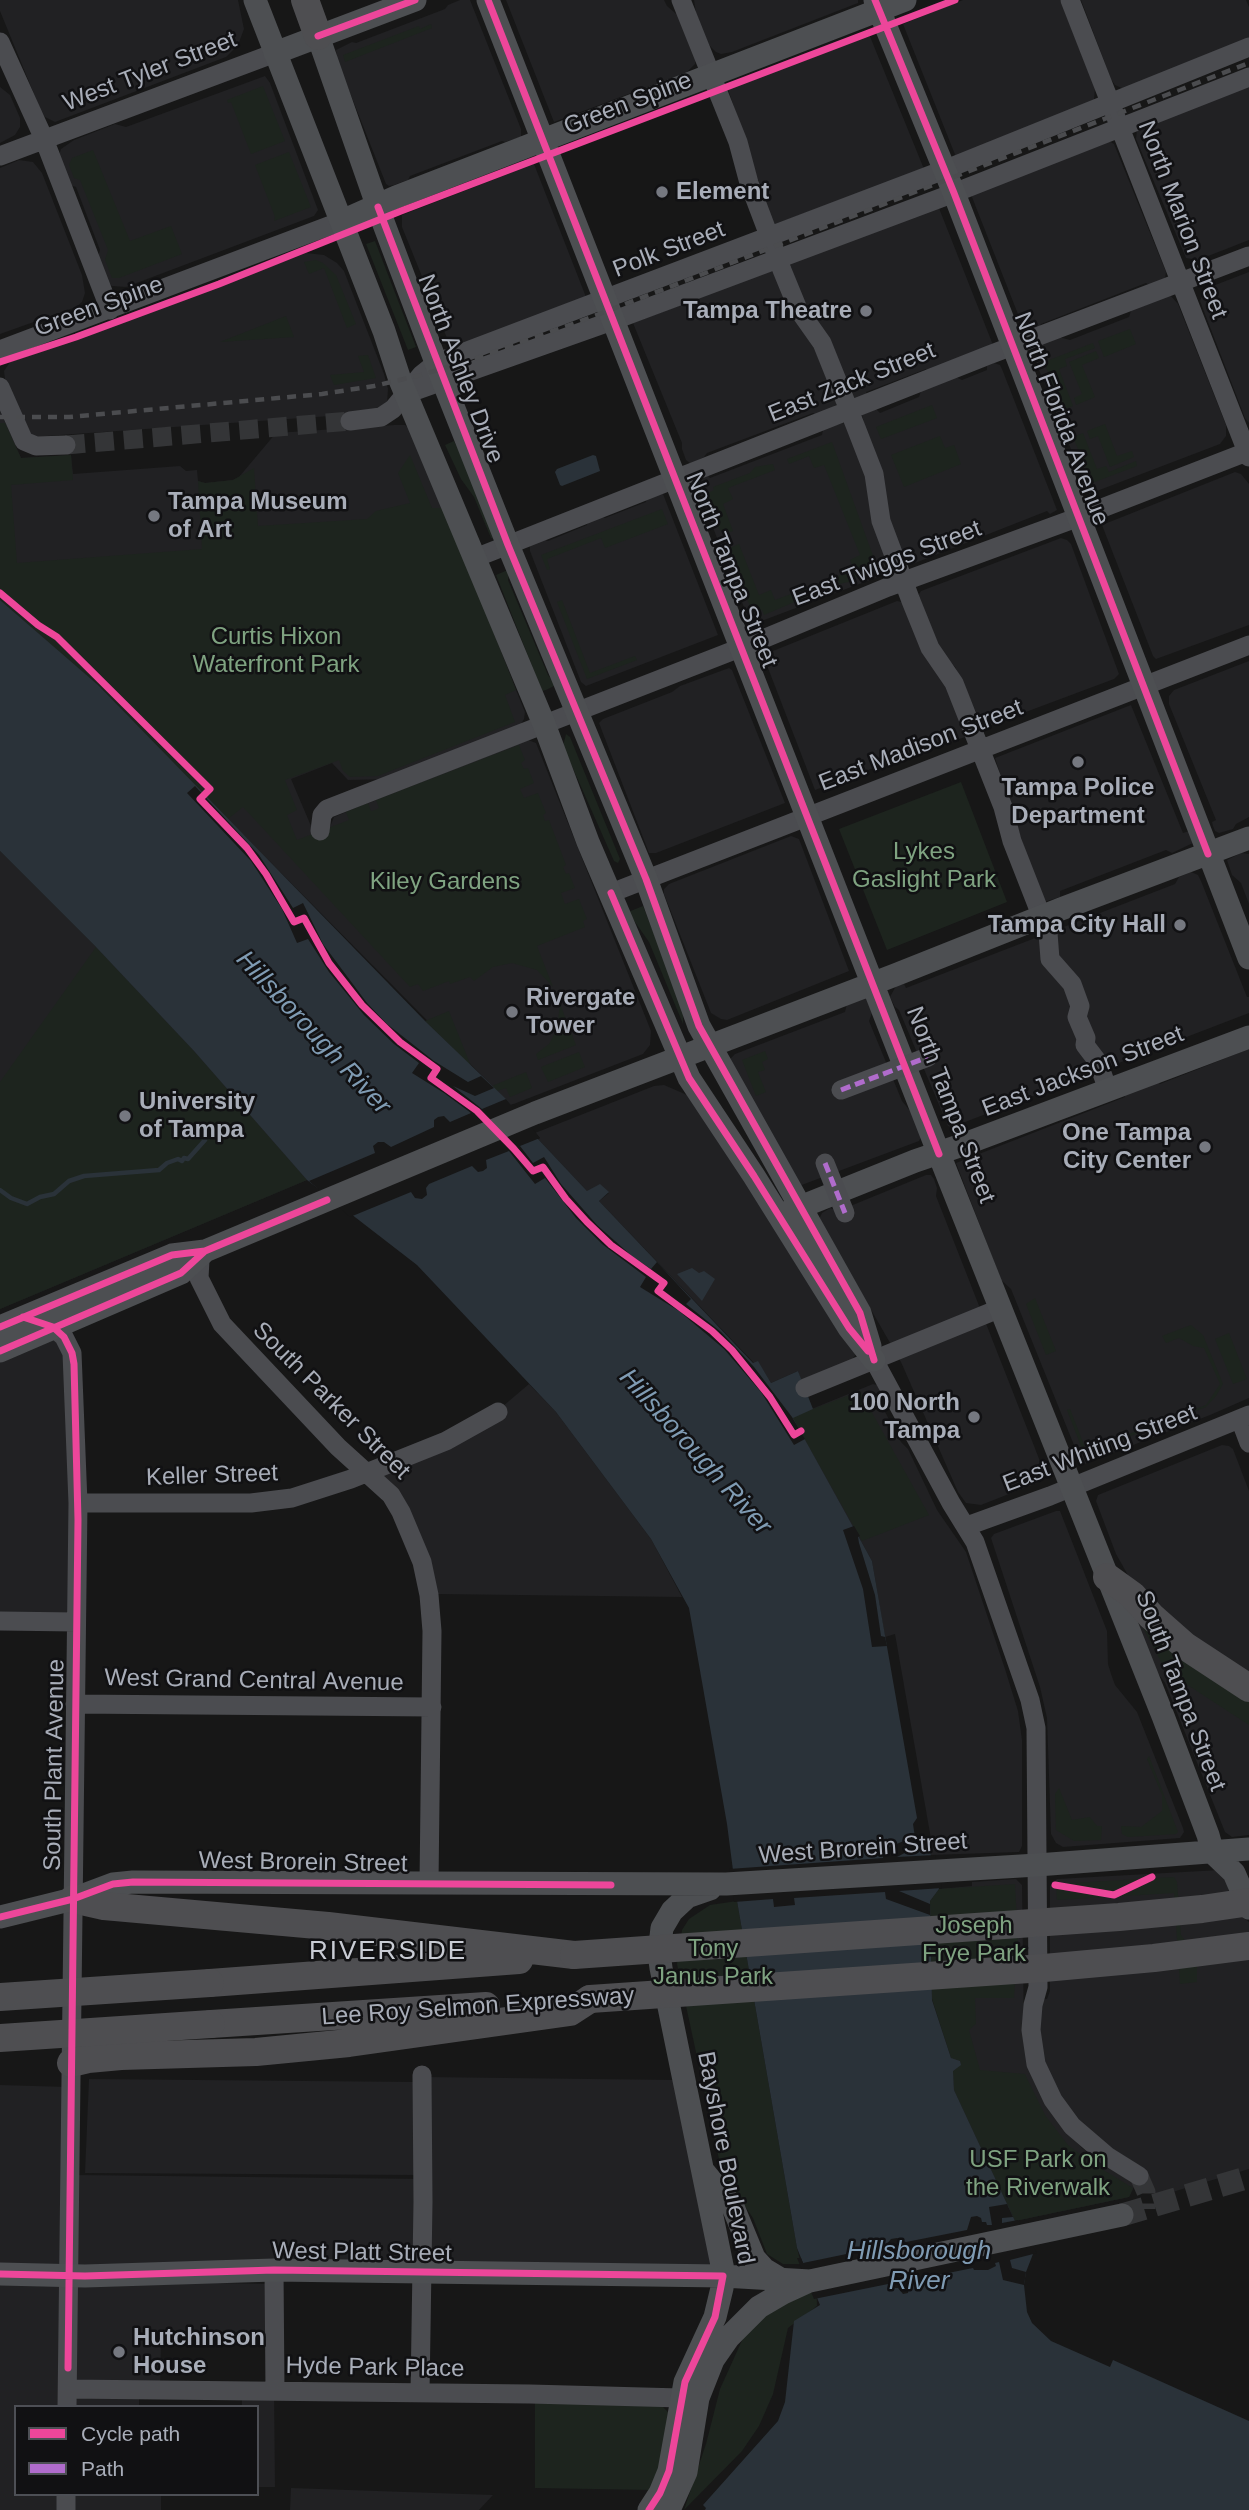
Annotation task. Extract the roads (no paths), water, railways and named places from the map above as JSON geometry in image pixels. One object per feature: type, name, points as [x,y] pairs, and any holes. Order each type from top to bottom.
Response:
[{"type":"highway","points":[[305,0],[318,36]]},
{"type":"highway","points":[[1107,1577],[1132,1595],[1185,1646],[1249,1688]]},
{"type":"highway","points":[[1202,1909],[1249,1890]]},
{"type":"highway","points":[[73,1899],[104,1906],[328,1926],[574,1955]]},
{"type":"highway","name":"Lee Roy Selmon Expressway","points":[[0,1997],[1042,1923],[1202,1909],[1249,1902]]},
{"type":"highway","name":"Lee Roy Selmon Expressway","points":[[0,2038],[1098,1964],[1249,1946]]},
{"type":"highway","points":[[71,2063],[121,2056],[256,2052],[349,2043],[570,2012],[590,1999]]},
{"type":"main road","points":[[255,0],[342,221],[406,394],[544,724],[588,842],[680,1058],[707,1108],[849,1328],[874,1360]]},
{"type":"main road","name":"West Tyler Street","points":[[275,53],[415,0]]},
{"type":"main road","name":"North Tampa Street","points":[[488,0],[939,1154],[1072,1485]]},
{"type":"main road","points":[[342,221],[396,197],[712,75],[877,5],[905,0]]},
{"type":"main road","name":"North Florida Avenue","points":[[877,5],[954,193],[1249,958]]},
{"type":"main road","name":"North Ashley Drive","points":[[318,36],[440,372],[508,545],[646,879],[699,1026],[860,1313],[874,1360]]},
{"type":"main road","points":[[0,1327],[172,1255],[205,1251],[535,1113],[1249,838]]},
{"type":"main road","name":"East Jackson Street","points":[[779,1216],[915,1161],[1249,1037]]},
{"type":"main road","points":[[0,1350],[181,1273],[205,1251]]},
{"type":"main road","name":"South Tampa Street","points":[[1072,1485],[1163,1716],[1213,1853],[1234,1873],[1249,1908]]},
{"type":"main road","name":"West Brorein Street","points":[[0,1917],[73,1899],[113,1884],[144,1882],[726,1884],[1249,1849]]},
{"type":"main road","name":"Bayshore Boulevard","points":[[649,2510],[669,2471],[681,2398],[691,2365],[715,2317],[723,2276],[660,1968],[659,1940],[666,1920],[687,1897],[726,1884]]},
{"type":"main road","points":[[703,2171],[733,2207],[750,2266]]},
{"type":"main road","name":"West Platt Street","points":[[0,2274],[197,2274],[274,2270],[723,2276],[750,2266],[779,2278],[810,2281],[1122,2215]]},
{"type":"main road","points":[[669,2510],[685,2472],[704,2378],[724,2344],[755,2311],[774,2297],[810,2281]]},
{"type":"street","points":[[681,0],[738,142],[749,183],[798,309],[825,350],[849,410],[874,474],[879,514],[926,641],[954,683],[1048,933],[1050,959],[1072,984],[1080,1006],[1077,1017],[1086,1038],[1085,1045],[1098,1062],[1108,1090]]},
{"type":"street","name":"North Marion Street","points":[[1070,0],[1248,453]]},
{"type":"street","points":[[0,42],[44,139],[110,310]]},
{"type":"street","name":"Polk Street","points":[[608,310],[769,237],[944,170],[1249,47]]},
{"type":"street","name":"West Tyler Street","points":[[0,156],[275,53]]},
{"type":"street","name":"Polk Street","points":[[406,394],[440,372],[608,310],[778,259],[1249,77]]},
{"type":"street","points":[[0,350],[342,221]]},
{"type":"street","name":"East Zack Street","points":[[475,558],[1012,346],[1249,256]]},
{"type":"street","points":[[0,387],[24,441],[36,446],[66,445]]},
{"type":"street","points":[[350,421],[381,417],[393,409],[406,394]]},
{"type":"street","name":"East Twiggs Street","points":[[320,831],[322,815],[327,809],[904,581],[1248,453]]},
{"type":"street","name":"East Madison Street","points":[[611,893],[1249,645]]},
{"type":"street","points":[[841,1090],[928,1057]]},
{"type":"street","points":[[825,1163],[845,1213]]},
{"type":"street","name":"South Parker Street","points":[[205,1251],[200,1260],[198,1278],[222,1324],[338,1447],[396,1502],[422,1562],[432,1619],[429,1884]]},
{"type":"street","points":[[805,1388],[1001,1308]]},
{"type":"street","points":[[23,1317],[53,1327]]},
{"type":"street","name":"South Plant Avenue","points":[[53,1327],[64,1337],[72,1353],[78,1503],[67,2398]]},
{"type":"street","points":[[874,1360],[975,1542],[1030,1700],[1036,1728],[1028,1865],[1038,1987],[1031,2030],[1036,2064],[1054,2100],[1072,2126],[1107,2156],[1139,2176]]},
{"type":"street","name":"Keller Street","points":[[78,1503],[251,1503],[292,1498],[366,1473],[446,1441],[498,1412]]},
{"type":"street","points":[[1245,1417],[1249,1443]]},
{"type":"street","name":"East Whiting Street","points":[[967,1526],[1245,1417]]},
{"type":"street","points":[[328,1487],[338,1468],[338,1447]]},
{"type":"street","points":[[0,1621],[76,1622]]},
{"type":"street","name":"West Grand Central Avenue","points":[[75,1704],[432,1707]]},
{"type":"street","points":[[420,2393],[422,2075]]},
{"type":"street","points":[[274,2270],[275,2391]]},
{"type":"street","name":"Hyde Park Place","points":[[67,2398],[275,2391],[681,2398]]},
{"type":"water","points":[[596,456],[600,471],[560,485],[555,472],[557,469]]},
{"type":"water","name":"Hillsborough River","points":[[0,600],[98,685],[425,1021],[506,1099],[538,1139],[587,1191],[600,1184],[609,1192],[599,1201],[753,1363],[758,1361],[771,1383],[798,1371],[813,1409],[793,1418],[872,1561],[917,1818],[913,1824],[917,1851],[930,1851],[939,1889],[930,1901],[932,2000],[951,2058],[960,2061],[961,2065],[953,2071],[954,2090],[1033,2254],[1024,2285],[1027,2312],[1032,2323],[1051,2341],[1110,2367],[1113,2360],[1249,2421],[1249,2510],[705,2510],[703,2505],[778,2421],[785,2402],[794,2321],[820,2305],[797,2248],[689,1608],[651,1539],[556,1412],[417,1265],[307,1180],[194,1051],[0,851]]},
{"type":"water","points":[[692,1268],[699,1273],[704,1271],[715,1279],[702,1301],[677,1274]]},
{"type":"waterway","points":[[0,1190],[27,1204],[54,1194],[69,1181],[84,1176],[159,1170],[167,1163],[188,1159],[205,1140]]},
{"type":"tunnel","points":[[66,445],[350,421]]},
{"type":"tunnel","points":[[1139,2176],[1146,2192],[1146,2209]]},
{"type":"tunnel","points":[[1122,2215],[1249,2177]]},
{"type":"railway","points":[[0,417],[69,417],[322,394],[421,375],[589,318],[1249,63]]},
{"type":"place","name":"Element","points":[[662,192]]},
{"type":"place","name":"Tampa Theatre","points":[[866,311]]},
{"type":"place","name":"Tampa Museum of Art","points":[[154,516]]},
{"type":"place","name":"Tampa Police Department","points":[[1078,762]]},
{"type":"place","name":"Tampa City Hall","points":[[1180,925]]},
{"type":"place","name":"Rivergate Tower","points":[[512,1012]]},
{"type":"place","name":"University of Tampa","points":[[125,1116]]},
{"type":"place","name":"One Tampa City Center","points":[[1205,1147]]},
{"type":"place","name":"100 North Tampa","points":[[974,1417]]},
{"type":"place","name":"Hutchinson House","points":[[119,2352]]},
{"type":"district","name":"RIVERSIDE","points":[[388,1952]]},
{"type":"park label","name":"Curtis Hixon Waterfront Park","points":[[276,651]]},
{"type":"park label","name":"Lykes Gaslight Park","points":[[924,866]]},
{"type":"park label","name":"Kiley Gardens","points":[[445,882]]},
{"type":"park label","name":"Joseph Frye Park","points":[[974,1940]]},
{"type":"park label","name":"Tony Janus Park","points":[[713,1963]]},
{"type":"park label","name":"USF Park on the Riverwalk","points":[[1038,2174]]}]
